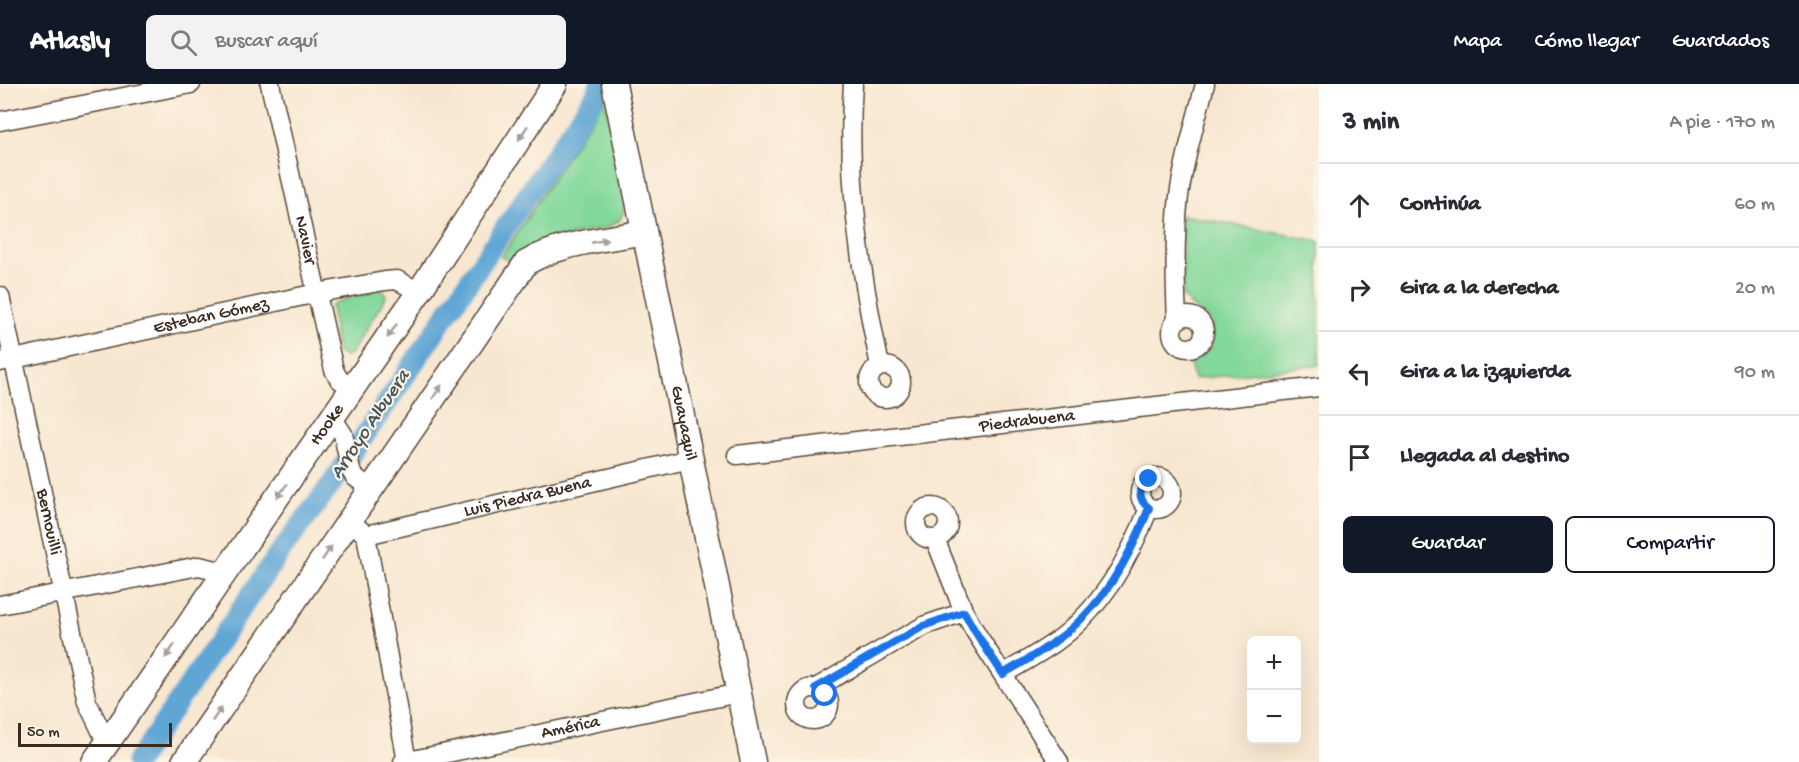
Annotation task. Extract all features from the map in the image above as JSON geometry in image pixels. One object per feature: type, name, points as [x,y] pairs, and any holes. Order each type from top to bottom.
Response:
[{"type":"street","points":[[0,121],[191,84]]},
{"type":"street","name":"Navier","points":[[270,84],[334,370],[339,379],[353,389]]},
{"type":"street","name":"Hooke","points":[[100,752],[225,572],[338,426],[353,389],[555,84]]},
{"type":"street","name":"Guayaquil","points":[[614,84],[753,762]]},
{"type":"street","points":[[853,84],[851,150],[857,222],[866,299],[880,366]]},
{"type":"street","points":[[1177,321],[1175,272],[1179,195],[1190,141],[1206,84]]},
{"type":"street","points":[[184,762],[357,528],[371,489],[526,263],[556,249],[644,232]]},
{"type":"street","name":"Esteban Gómez","points":[[6,361],[317,293],[397,280],[419,292]]},
{"type":"street","name":"Bernouilli","points":[[0,296],[6,361],[64,591],[100,752]]},
{"type":"street","name":"Piedrabuena","points":[[737,455],[1319,387]]},
{"type":"street","points":[[338,426],[351,471],[371,489]]},
{"type":"street","name":"Luis Piedra Buena","points":[[357,528],[690,459]]},
{"type":"street","points":[[1003,674],[1054,642],[1076,624],[1099,599],[1126,559],[1149,508]]},
{"type":"street","points":[[357,528],[406,762]]},
{"type":"street","points":[[935,539],[964,612],[1059,762]]},
{"type":"street","points":[[0,605],[199,566],[225,572]]},
{"type":"street","points":[[816,688],[926,625],[964,612]]},
{"type":"street","name":"América","points":[[406,762],[739,693]]},
{"type":"green space","points":[[605,99],[625,207],[620,220],[608,227],[540,243],[510,261],[501,257]]},
{"type":"green space","points":[[1182,215],[1319,241],[1319,365],[1194,379],[1189,360],[1198,358],[1211,348],[1212,326],[1206,316],[1189,304],[1183,296]]},
{"type":"green space","points":[[378,287],[384,291],[386,297],[352,352],[345,357],[337,352],[331,305]]},
{"type":"waterway","name":"Arroyo Albuera","points":[[137,762],[278,555],[333,482],[596,94],[600,84]]},
{"type":"route","points":[[825,694],[816,688],[926,625],[964,612],[1003,674],[1054,642],[1076,624],[1106,591],[1126,559],[1149,508],[1144,505],[1140,495],[1142,486],[1149,479]]}]
